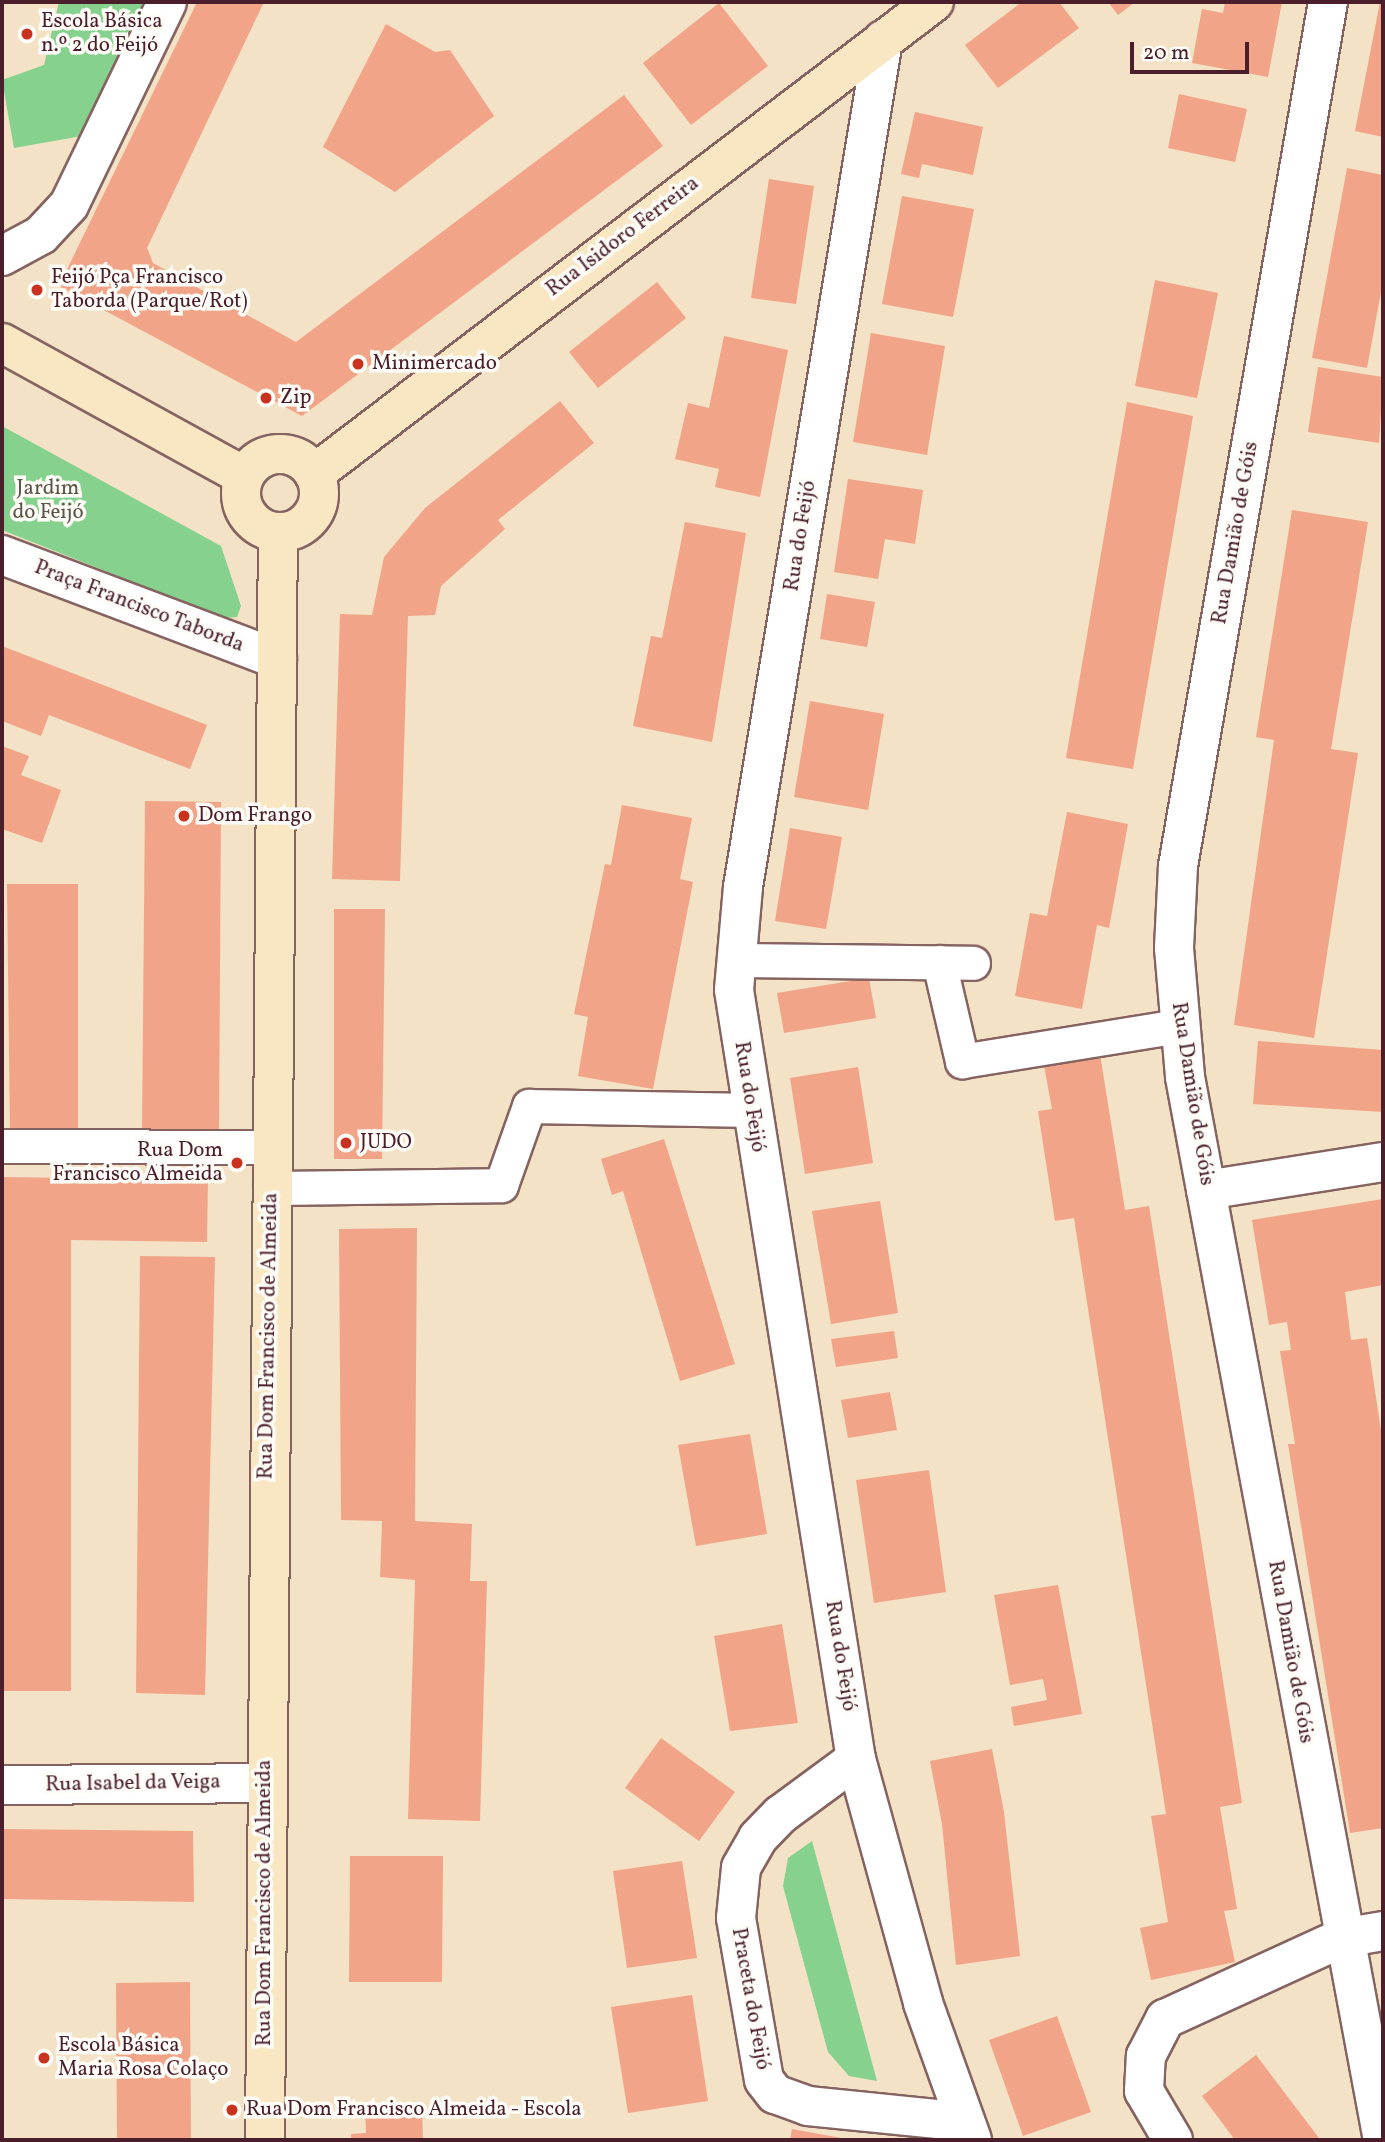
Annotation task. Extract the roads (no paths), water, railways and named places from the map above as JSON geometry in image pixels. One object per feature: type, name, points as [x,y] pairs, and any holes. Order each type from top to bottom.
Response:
[{"type":"main road","name":"Rua Isidoro Ferreira","points":[[314,474],[934,2]]},
{"type":"main road","points":[[2,343],[244,476]]},
{"type":"main road","points":[[279,454],[293,456],[314,474],[318,501],[313,513],[292,530],[278,532],[251,519],[243,506],[244,476],[264,457],[279,454]]},
{"type":"main road","name":"Rua Dom Francisco de Almeida","points":[[265,2140],[270,1147],[278,532]]},
{"type":"street","points":[[2,256],[41,234],[69,205],[167,2]]},
{"type":"street","name":"Rua Damião de Góis","points":[[1328,2],[1178,866],[1174,948],[1178,1026],[1206,1190],[1342,1938],[1383,2140]]},
{"type":"street","name":"Rua do Feijó","points":[[883,40],[745,873],[734,990],[856,1759],[923,2003],[969,2131]]},
{"type":"street","name":"Praça Francisco Taborda","points":[[2,555],[277,659]]},
{"type":"street","points":[[736,960],[973,962]]},
{"type":"street","points":[[939,962],[962,1061],[1178,1026]]},
{"type":"street","points":[[270,1188],[501,1185],[528,1106],[751,1110]]},
{"type":"street","points":[[2,1146],[270,1147]]},
{"type":"street","points":[[1206,1190],[1383,1162]]},
{"type":"street","name":"Praceta do Feijó","points":[[856,1759],[780,1815],[758,1838],[741,1868],[736,1918],[764,2080],[775,2094],[799,2104],[969,2131]]},
{"type":"street","name":"Rua Isabel da Veiga","points":[[2,1785],[265,1783]]},
{"type":"street","points":[[1173,2140],[1144,2091],[1146,2056],[1165,2019],[1342,1938],[1383,1931]]},
{"type":"place","name":"Escola Básica n.º 2 do Feijó","points":[[27,34]]},
{"type":"place","name":"Feijó Pça Francisco Taborda (Parque/Rot)","points":[[37,290]]},
{"type":"place","name":"Minimercado","points":[[358,364]]},
{"type":"place","name":"Zip","points":[[266,398]]},
{"type":"place","name":"Dom Frango","points":[[184,816]]},
{"type":"place","name":"JUDO","points":[[346,1143]]},
{"type":"place","name":"Rua Dom Francisco Almeida","points":[[237,1163]]},
{"type":"place","name":"Escola Básica Maria Rosa Colaço","points":[[44,2058]]},
{"type":"place","name":"Rua Dom Francisco Almeida - Escola","points":[[232,2110]]},
{"type":"park label","name":"Jardim do Feijó","points":[[48,501]]}]
